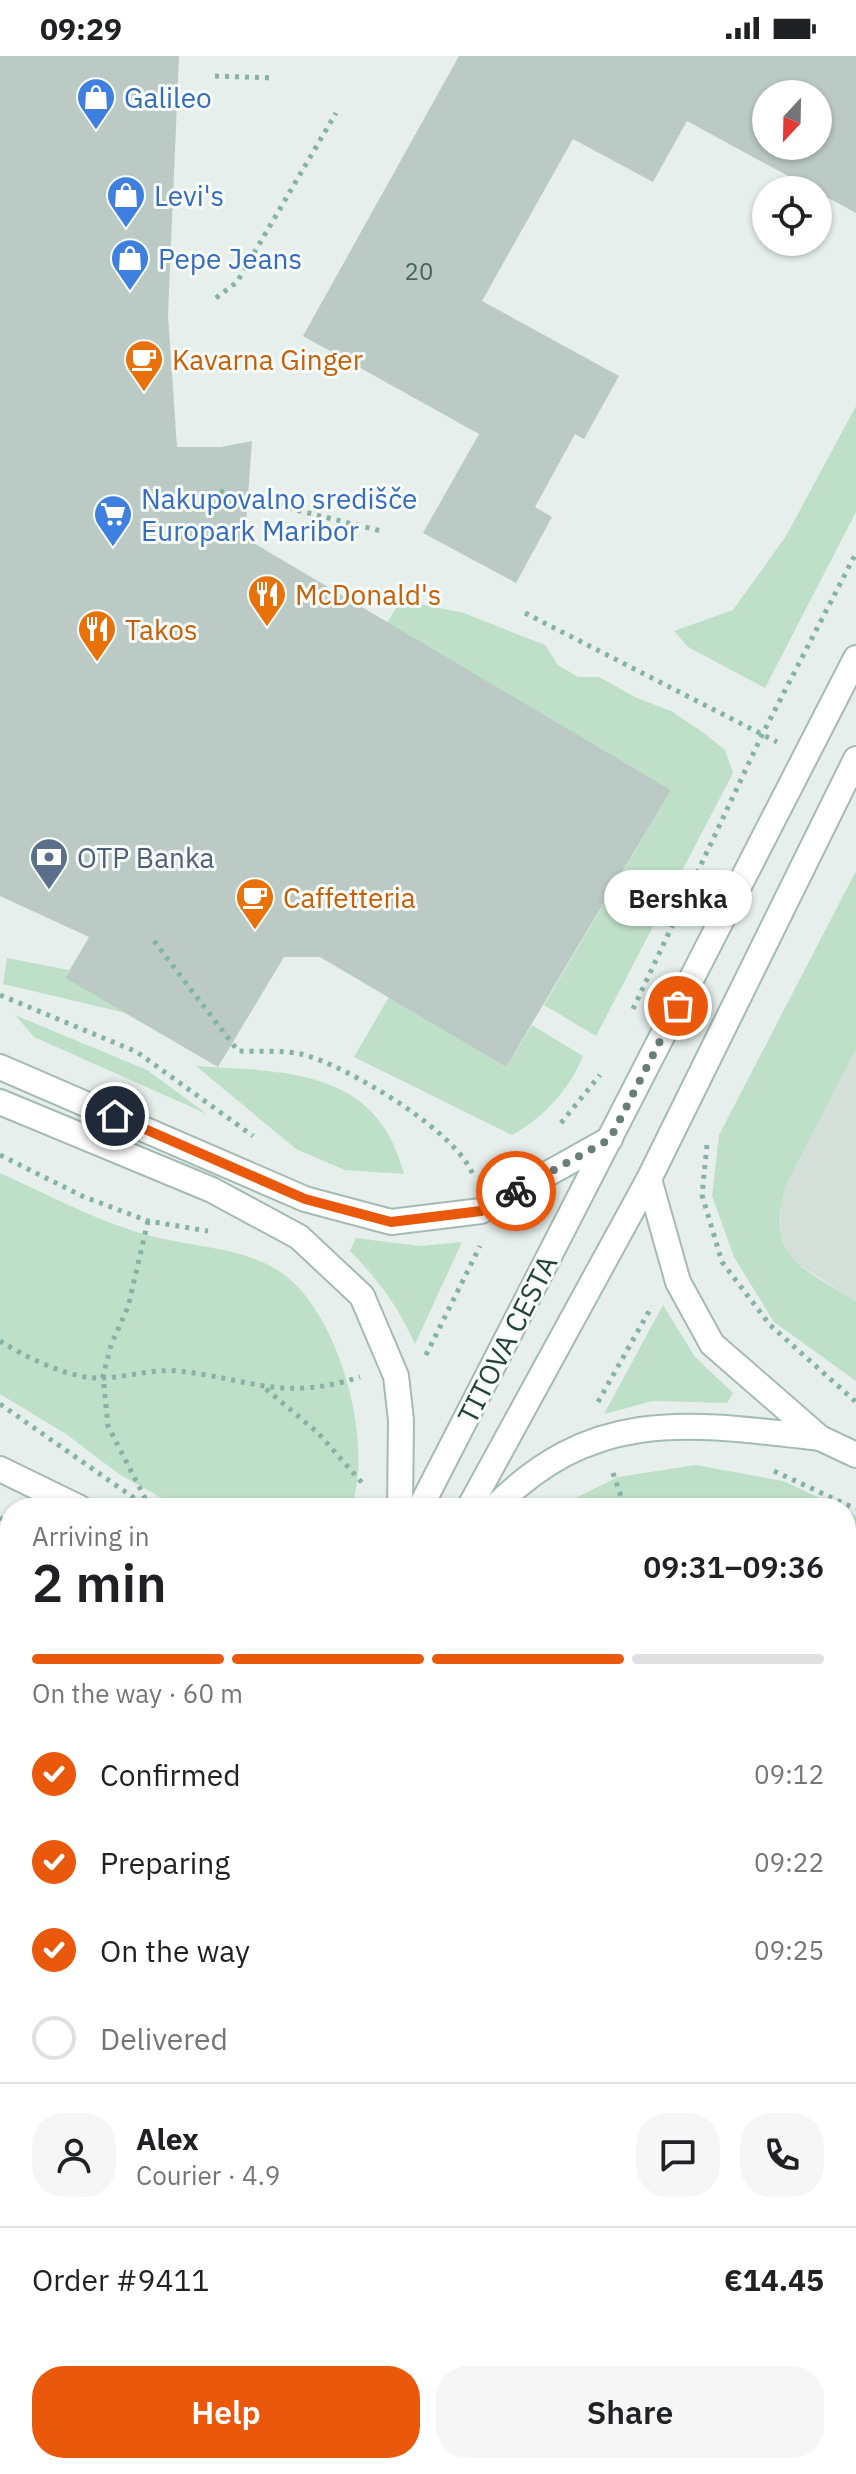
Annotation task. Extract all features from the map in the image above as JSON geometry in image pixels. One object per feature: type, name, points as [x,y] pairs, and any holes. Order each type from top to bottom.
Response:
[{"type":"main road","name":"TITOVA CESTA","points":[[425,1498],[856,658]]},
{"type":"main road","name":"TITOVA CESTA","points":[[474,1498],[649,1179],[856,759]]},
{"type":"main road","points":[[0,1067],[305,1199],[391,1222],[481,1211],[610,1139]]},
{"type":"main road","points":[[0,1102],[212,1190],[299,1237],[362,1296],[396,1376],[401,1420],[400,1498]]},
{"type":"main road","points":[[649,1179],[678,1282],[712,1344],[820,1438],[856,1455]]},
{"type":"main road","points":[[504,1498],[552,1459],[595,1441],[653,1427],[698,1424],[820,1438]]},
{"type":"main road","points":[[0,1469],[59,1498]]},
{"type":"path","points":[[215,76],[274,78]]},
{"type":"path","points":[[216,298],[237,282],[336,113]]},
{"type":"path","points":[[220,491],[385,532]]},
{"type":"path","points":[[629,1016],[762,735],[856,553]]},
{"type":"path","points":[[525,613],[806,757]]},
{"type":"path","points":[[154,941],[238,1051],[300,1054],[355,1076],[415,1114],[464,1157],[473,1174]]},
{"type":"path","points":[[0,995],[137,1052],[263,1143]]},
{"type":"path","points":[[550,1130],[562,1122],[604,1069]]},
{"type":"path","points":[[708,1139],[702,1195],[722,1262],[770,1325],[856,1402]]},
{"type":"path","points":[[0,1155],[82,1196],[148,1221],[215,1232]]},
{"type":"path","points":[[458,1176],[486,1168]]},
{"type":"path","points":[[144,1498],[108,1426],[103,1376],[111,1345],[128,1307],[148,1221]]},
{"type":"path","points":[[422,1363],[486,1234]]},
{"type":"path","points":[[595,1407],[653,1305]]},
{"type":"path","points":[[0,1341],[19,1353],[87,1377],[176,1371],[265,1389],[321,1389],[362,1376]]},
{"type":"path","points":[[359,1364],[366,1390]]},
{"type":"path","points":[[265,1389],[317,1432],[371,1492]]},
{"type":"path","points":[[0,1404],[135,1498]]},
{"type":"path","points":[[621,1498],[608,1470],[624,1465]]},
{"type":"path","points":[[761,1466],[834,1498]]},
{"type":"shaded area","points":[[856,1047],[856,1301],[790,1259],[780,1233],[781,1201],[786,1185]]},
{"type":"green space","points":[[856,406],[856,512],[765,688],[688,647],[674,631],[733,610],[786,536]]},
{"type":"green space","points":[[401,600],[464,613],[545,645],[558,665],[578,677],[599,677],[635,697],[671,711],[725,750],[733,773],[596,1036],[544,1005],[671,790],[387,623]]},
{"type":"green space","points":[[856,871],[856,1048],[786,1185],[780,1210],[780,1230],[792,1258],[804,1269],[856,1301],[856,1381],[774,1322],[734,1257],[712,1196],[719,1135]]},
{"type":"green space","points":[[7,958],[69,970],[65,978],[126,1013],[3,984]]},
{"type":"green space","points":[[389,997],[506,1067],[532,1025],[583,1056],[571,1080],[554,1102],[512,1135],[354,1057]]},
{"type":"green space","points":[[15,1015],[147,1070],[207,1114],[34,1037]]},
{"type":"green space","points":[[196,1066],[295,1075],[324,1082],[350,1095],[373,1113],[391,1139],[404,1174],[345,1170],[296,1149]]},
{"type":"green space","points":[[0,1173],[131,1230],[265,1263],[300,1290],[319,1315],[334,1346],[355,1415],[358,1449],[353,1498],[161,1498],[119,1474],[66,1434],[0,1394]]},
{"type":"green space","points":[[356,1238],[420,1246],[462,1242],[415,1344],[387,1294],[350,1251]]},
{"type":"green space","points":[[663,1305],[695,1357],[733,1393],[727,1403],[653,1401],[604,1414]]},
{"type":"green space","points":[[696,1465],[783,1481],[820,1498],[575,1498],[618,1477]]},
{"type":"building","name":"Nakupovalno središče Europark Maribor","points":[[0,56],[179,56],[168,315],[177,447],[221,447],[252,441],[245,538],[671,790],[506,1067],[320,957],[284,957],[218,1067],[65,978],[89,937],[0,896]]},
{"type":"building","points":[[459,56],[856,56],[856,213],[832,200],[832,176],[788,176],[759,160],[832,160],[832,80],[752,80],[752,156],[687,121],[653,182],[573,139],[482,301],[619,376],[584,439],[575,434],[535,507],[552,517],[516,583],[423,533],[479,434],[303,336]]},
{"type":"way so far","points":[[516,1191],[610,1139],[678,1006]]},
{"type":"place","name":"Galileo","points":[[96,131]]},
{"type":"place","name":"Levi's","points":[[126,229]]},
{"type":"place","name":"Pepe Jeans","points":[[130,292]]},
{"type":"place","name":"Kavarna Ginger","points":[[144,393]]},
{"type":"place","name":"Nakupovalno središče Europark Maribor","points":[[113,548]]},
{"type":"place","name":"McDonald's","points":[[267,628]]},
{"type":"place","name":"Takos","points":[[97,663]]},
{"type":"place","name":"OTP Banka","points":[[49,891]]},
{"type":"place","name":"Caffetteria","points":[[255,931]]},
{"type":"place","name":"Bershka","points":[[678,1006]]},
{"type":"route","points":[[115,1116],[305,1199],[391,1222],[481,1211],[516,1191]]}]
